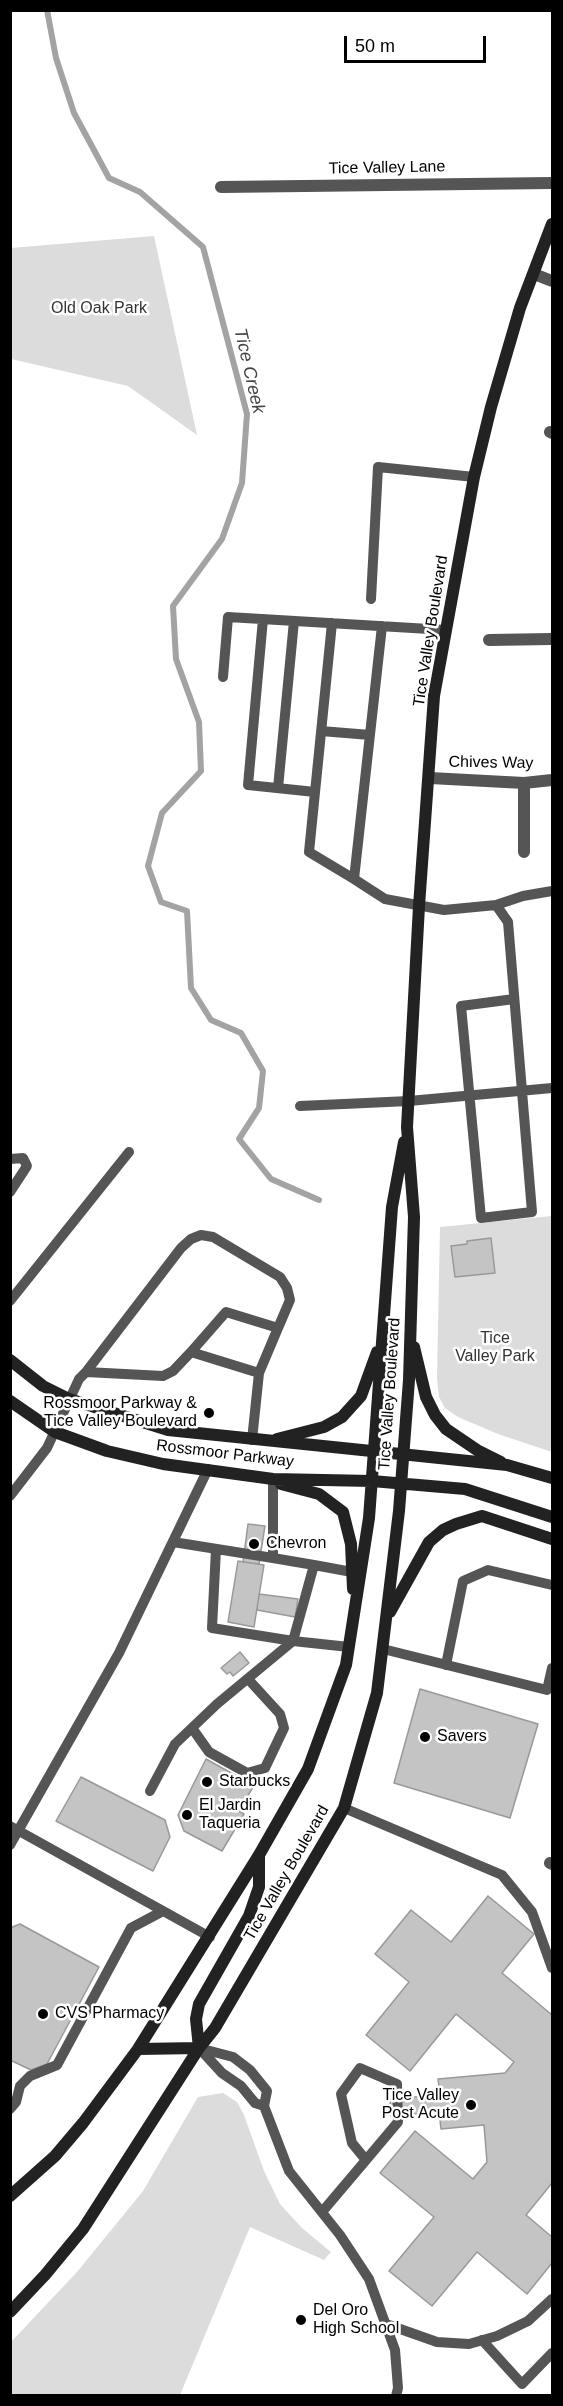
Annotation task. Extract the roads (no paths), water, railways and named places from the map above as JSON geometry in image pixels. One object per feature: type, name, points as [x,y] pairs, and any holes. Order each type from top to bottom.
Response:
[{"type":"street","name":"Tice Valley Lane","points":[[221,187],[552,183]]},
{"type":"street","name":"Tice Valley Boulevard","points":[[10,2196],[55,2156],[83,2123],[138,2049],[210,1936],[308,1769],[346,1665],[369,1518],[392,1207],[407,1126],[419,906],[435,696],[474,477],[491,407],[520,308],[552,224]]},
{"type":"street","points":[[534,274],[552,281]]},
{"type":"street","points":[[489,640],[552,639]]},
{"type":"street","name":"Chives Way","points":[[430,778],[524,783],[552,780]]},
{"type":"street","points":[[524,783],[524,852]]},
{"type":"street","name":"Tice Valley Boulevard","points":[[10,2312],[45,2276],[83,2229],[199,2048],[215,2028],[344,1808],[377,1693],[401,1483],[411,1335],[414,1217],[407,1126]]},
{"type":"street","points":[[267,1442],[324,1427],[342,1417],[354,1406],[369,1380],[384,1328]]},
{"type":"street","points":[[411,1335],[426,1397],[435,1415],[446,1429],[477,1450],[507,1465]]},
{"type":"street","name":"Rossmoor Parkway","points":[[10,1360],[43,1386],[69,1400],[168,1430],[507,1465],[552,1478]]},
{"type":"street","name":"Rossmoor Parkway","points":[[10,1401],[55,1432],[107,1451],[163,1464],[273,1479],[372,1481],[465,1489],[552,1518]]},
{"type":"street","points":[[273,1479],[279,1483],[319,1494],[343,1512],[351,1544],[354,1612]]},
{"type":"street","points":[[386,1618],[429,1542],[443,1530],[482,1516],[552,1539]]},
{"type":"street","points":[[138,2049],[199,2048],[196,2019],[199,2004],[249,1916],[259,1887],[259,1855]]},
{"type":"lane","points":[[371,599],[378,467],[474,477]]},
{"type":"lane","points":[[223,677],[228,618],[446,630]]},
{"type":"lane","points":[[262,619],[248,785],[315,792]]},
{"type":"lane","points":[[278,788],[294,621]]},
{"type":"lane","points":[[332,623],[309,852],[385,898],[419,906],[444,910],[496,905],[523,896],[552,891]]},
{"type":"lane","points":[[354,879],[382,626]]},
{"type":"lane","points":[[321,731],[370,735]]},
{"type":"lane","points":[[496,905],[508,922],[532,1212],[481,1218],[461,1006],[514,999]]},
{"type":"lane","points":[[300,1106],[409,1101],[552,1088]]},
{"type":"lane","points":[[10,1300],[129,1152]]},
{"type":"lane","points":[[10,1159],[23,1158],[27,1166],[10,1192]]},
{"type":"lane","points":[[10,1496],[47,1448],[79,1379],[87,1372],[181,1248],[191,1239],[201,1235],[213,1237],[280,1277],[287,1288],[290,1300],[259,1373],[252,1440]]},
{"type":"lane","points":[[87,1372],[163,1376],[173,1371],[192,1352],[226,1312],[278,1328]]},
{"type":"lane","points":[[192,1352],[259,1373]]},
{"type":"lane","points":[[10,1845],[15,1829],[119,1653],[207,1469]]},
{"type":"lane","points":[[273,1479],[273,1558]]},
{"type":"lane","points":[[173,1542],[352,1572]]},
{"type":"lane","points":[[216,1549],[212,1628],[292,1641],[349,1647]]},
{"type":"lane","points":[[150,1791],[175,1744],[292,1641],[314,1565]]},
{"type":"lane","points":[[446,1665],[463,1581],[488,1570],[552,1585]]},
{"type":"lane","points":[[383,1650],[547,1690],[552,1668]]},
{"type":"lane","points":[[192,1728],[209,1752],[247,1773],[265,1768],[284,1728],[280,1714],[248,1679]]},
{"type":"lane","points":[[344,1808],[502,1875],[532,1912],[552,1968]]},
{"type":"lane","points":[[15,1829],[210,1936]]},
{"type":"lane","points":[[10,2109],[16,2102],[20,2086],[30,2076],[57,2065],[131,1928],[163,1911]]},
{"type":"lane","points":[[199,2048],[222,2073],[241,2086],[255,2103],[264,2106]]},
{"type":"lane","points":[[199,2048],[233,2057],[250,2070],[267,2091],[264,2106],[289,2171],[322,2212],[369,2279],[395,2350],[398,2388],[396,2396]]},
{"type":"lane","points":[[322,2212],[366,2160],[398,2122],[397,2084],[360,2068],[341,2094],[352,2143],[366,2160]]},
{"type":"lane","points":[[386,2324],[437,2342],[469,2344],[496,2336],[528,2321],[552,2299]]},
{"type":"lane","points":[[482,2340],[522,2384],[552,2353]]},
{"type":"waterway","name":"Tice Creek","points":[[47,10],[56,58],[74,113],[109,178],[140,192],[203,247],[247,414],[242,483],[222,539],[173,606],[176,659],[199,722],[201,771],[162,813],[148,866],[161,902],[187,911],[191,988],[211,1020],[241,1033],[263,1071],[259,1108],[239,1139],[271,1179],[319,1200]]},
{"type":"place","name":"Rossmoor Parkway & Tice Valley Boulevard","points":[[209,1413]]},
{"type":"place","name":"Chevron","points":[[254,1544]]},
{"type":"place","name":"Savers","points":[[425,1737]]},
{"type":"place","name":"Starbucks","points":[[207,1782]]},
{"type":"place","name":"El Jardin Taqueria","points":[[187,1815]]},
{"type":"place","name":"CVS Pharmacy","points":[[43,2014]]},
{"type":"place","name":"Tice Valley Post Acute","points":[[471,2105]]},
{"type":"place","name":"Del Oro High School","points":[[301,2320]]},
{"type":"park label","name":"Old Oak Park","points":[[99,309]]},
{"type":"park label","name":"Tice Valley Park","points":[[495,1348]]}]
